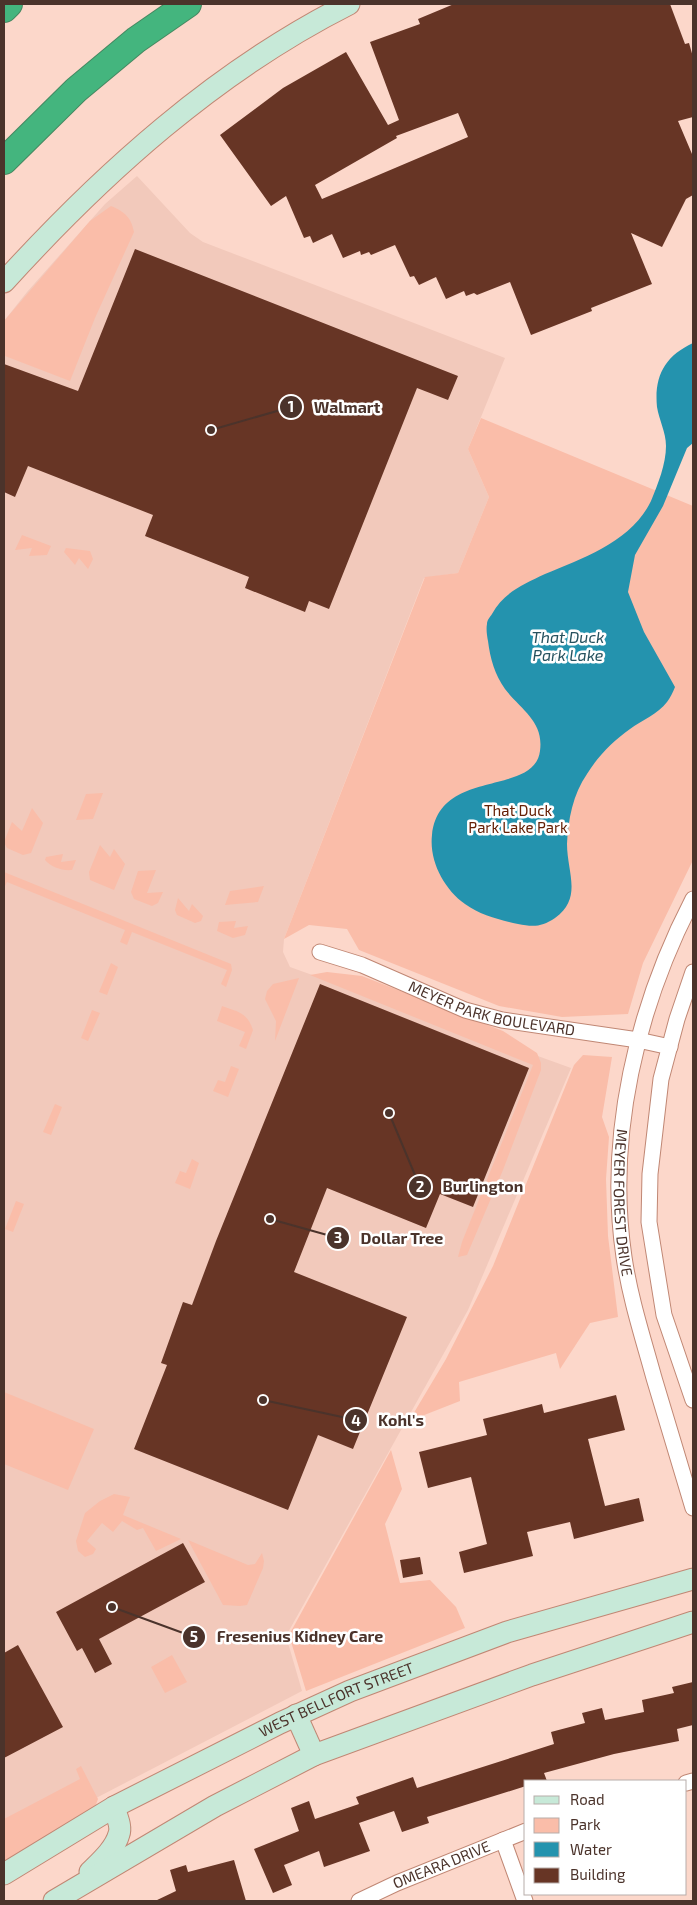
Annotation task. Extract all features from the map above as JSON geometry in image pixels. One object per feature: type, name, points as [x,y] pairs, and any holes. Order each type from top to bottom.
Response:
[{"type":"highway","points":[[4,9],[9,4]]},
{"type":"highway","points":[[4,161],[30,133],[76,90],[136,40],[188,4]]},
{"type":"main road","points":[[4,282],[42,240],[114,171],[165,126],[256,59],[349,4]]},
{"type":"main road","name":"WEST BELLFORT STREET","points":[[4,1874],[114,1807],[296,1715],[350,1691],[507,1632],[693,1579]]},
{"type":"main road","points":[[60,1898],[215,1806],[314,1755],[532,1675],[693,1622]]},
{"type":"main road","points":[[296,1715],[314,1755]]},
{"type":"main road","points":[[60,1898],[103,1860],[117,1840],[120,1834],[114,1807]]},
{"type":"street","name":"MEYER FOREST DRIVE","points":[[693,899],[668,954],[638,1040],[623,1117],[620,1162],[620,1214],[624,1257],[638,1322],[693,1508]]},
{"type":"street","name":"MEYER PARK BOULEVARD","points":[[320,952],[362,965],[466,1010],[519,1023],[638,1040],[670,1047]]},
{"type":"street","name":"MEYER FOREST DRIVE","points":[[693,972],[677,1019],[660,1088],[650,1184],[649,1222],[664,1315],[693,1400]]},
{"type":"street","points":[[638,1322],[664,1315]]},
{"type":"street","name":"OMEARA DRIVE","points":[[359,1901],[396,1883],[524,1832]]},
{"type":"street","points":[[503,1840],[525,1901]]},
{"type":"shaded area","points":[[137,176],[190,233],[203,242],[505,358],[468,449],[489,497],[458,573],[424,578],[284,939],[283,952],[290,967],[571,1068],[468,1310],[286,1636],[302,1691],[98,1797],[4,1858],[4,321],[27,292],[105,204]]},
{"type":"green space","points":[[111,206],[127,216],[134,232],[95,318],[70,381],[5,356],[4,358],[4,321],[90,221]]},
{"type":"green space","name":"That Duck Park Lake Park","points":[[481,418],[693,506],[693,860],[643,963],[628,1014],[562,1017],[499,1006],[359,950],[347,929],[309,925],[284,939],[425,577],[458,573],[489,497],[468,449]]},
{"type":"green space","points":[[22,535],[51,546],[47,555],[29,556],[32,548],[15,550]]},
{"type":"green space","points":[[66,548],[90,551],[93,559],[88,569],[79,558],[75,565],[64,552]]},
{"type":"green space","points":[[103,793],[93,819],[76,820],[86,794]]},
{"type":"green space","points":[[32,808],[43,823],[31,853],[23,855],[7,848],[4,842],[12,822],[22,831]]},
{"type":"green space","points":[[100,845],[110,857],[114,849],[125,864],[114,890],[90,880],[89,872]]},
{"type":"green space","points":[[63,854],[61,862],[76,860],[72,870],[57,868],[45,860],[46,857]]},
{"type":"green space","points":[[156,870],[147,893],[163,892],[158,903],[152,906],[134,899],[131,892],[138,871]]},
{"type":"green space","points":[[4,872],[231,964],[232,970],[226,987],[221,984],[227,970],[132,932],[127,945],[120,942],[125,930],[7,882],[4,888]]},
{"type":"green space","points":[[264,886],[258,902],[225,905],[230,891]]},
{"type":"green space","points":[[178,898],[189,911],[192,904],[203,916],[201,921],[195,923],[177,915],[175,910]]},
{"type":"green space","points":[[236,921],[234,928],[248,926],[245,935],[233,938],[217,931],[219,922]]},
{"type":"green space","points":[[111,963],[118,967],[107,995],[99,992]]},
{"type":"green space","points":[[327,972],[362,976],[503,1031],[537,1053],[541,1063],[541,1070],[503,1170],[467,1255],[458,1257],[462,1242],[533,1065],[310,975]]},
{"type":"green space","points":[[299,978],[275,1041],[276,1021],[265,999],[267,991],[273,984]]},
{"type":"green space","points":[[222,1006],[237,1011],[245,1016],[251,1024],[253,1030],[246,1049],[239,1046],[245,1032],[217,1021]]},
{"type":"green space","points":[[92,1010],[100,1013],[88,1041],[81,1038]]},
{"type":"green space","points":[[583,1055],[612,1057],[602,1117],[609,1137],[606,1179],[608,1236],[618,1317],[590,1323],[560,1369],[556,1353],[459,1382],[460,1401],[409,1421],[446,1359],[493,1266],[574,1065]]},
{"type":"green space","points":[[231,1066],[239,1069],[228,1097],[213,1091],[218,1080],[225,1082]]},
{"type":"green space","points":[[55,1104],[62,1107],[51,1135],[43,1132]]},
{"type":"green space","points":[[192,1159],[199,1163],[190,1189],[175,1183],[180,1171],[186,1173]]},
{"type":"green space","points":[[16,1201],[24,1204],[13,1232],[5,1229]]},
{"type":"green space","points":[[4,1392],[94,1429],[68,1490],[4,1464]]},
{"type":"green space","points":[[391,1450],[402,1489],[385,1524],[400,1583],[430,1580],[456,1607],[465,1628],[306,1691],[289,1635]]},
{"type":"green space","points":[[114,1494],[130,1497],[123,1515],[181,1539],[156,1551],[143,1528],[137,1530],[122,1521],[113,1532],[102,1523],[87,1541],[96,1549],[93,1554],[85,1557],[78,1551],[76,1541],[85,1513],[100,1501]]},
{"type":"green space","points":[[188,1540],[248,1565],[255,1564],[262,1553],[263,1568],[247,1605],[223,1605]]},
{"type":"green space","points":[[172,1655],[187,1682],[165,1693],[151,1667]]},
{"type":"green space","points":[[81,1766],[98,1799],[94,1810],[4,1866],[4,1819],[80,1779],[76,1769]]},
{"type":"water","name":"That Duck Park Lake","points":[[693,343],[693,443],[687,448],[663,506],[635,555],[628,592],[644,632],[675,687],[663,706],[606,749],[578,790],[572,808],[567,844],[572,884],[571,893],[569,902],[564,910],[550,921],[537,926],[528,926],[490,917],[465,904],[451,891],[439,874],[432,845],[432,835],[438,814],[451,800],[468,791],[522,774],[534,765],[540,751],[540,741],[535,724],[501,684],[496,672],[489,647],[488,621],[502,600],[522,585],[606,546],[632,527],[643,515],[656,488],[666,453],[665,436],[657,407],[657,386],[663,368],[675,354]]},
{"type":"building","points":[[454,4],[670,4],[685,44],[689,43],[693,57],[693,117],[678,121],[692,154],[693,195],[686,199],[662,247],[631,233],[652,284],[591,308],[592,311],[531,335],[510,282],[477,295],[474,293],[466,296],[464,291],[446,299],[436,277],[419,285],[414,276],[410,277],[395,245],[371,255],[369,252],[361,255],[360,251],[343,258],[332,234],[313,243],[310,236],[304,238],[286,196],[271,206],[220,135],[283,88],[346,52],[388,125],[399,120],[370,42],[420,24],[418,19]],"holes":[[[458,113],[468,137],[322,199],[315,185],[397,138],[396,136]]]},
{"type":"building","points":[[135,249],[458,376],[448,400],[417,388],[329,609],[309,601],[305,612],[245,588],[249,577],[145,536],[153,515],[28,466],[15,497],[4,492],[4,364],[78,391]]},
{"type":"building","points":[[320,984],[529,1068],[473,1207],[440,1194],[426,1228],[327,1188],[294,1272],[407,1317],[353,1449],[318,1435],[288,1510],[134,1449],[167,1365],[161,1363],[183,1302],[192,1305]]},
{"type":"building","points":[[616,1395],[625,1430],[588,1439],[605,1506],[639,1498],[644,1521],[574,1539],[570,1522],[527,1532],[533,1556],[464,1573],[459,1552],[487,1544],[471,1477],[428,1488],[419,1452],[487,1435],[483,1419],[542,1404],[544,1413]]},
{"type":"building","points":[[183,1543],[205,1582],[99,1639],[112,1664],[95,1673],[82,1648],[77,1651],[56,1612]]},
{"type":"building","points":[[420,1557],[423,1574],[403,1578],[400,1560]]},
{"type":"building","points":[[18,1645],[63,1727],[4,1758],[4,1653]]},
{"type":"building","points":[[693,1682],[693,1725],[677,1729],[679,1741],[614,1754],[544,1773],[547,1780],[524,1780],[524,1787],[427,1817],[429,1823],[402,1832],[394,1811],[359,1823],[370,1851],[324,1867],[319,1851],[284,1865],[292,1885],[273,1893],[254,1849],[299,1831],[291,1808],[309,1801],[315,1819],[359,1804],[356,1797],[413,1777],[417,1788],[554,1744],[551,1732],[585,1723],[582,1713],[602,1708],[605,1720],[644,1712],[642,1700],[674,1693],[672,1687]]},
{"type":"building","points":[[234,1860],[246,1901],[155,1901],[176,1891],[170,1870],[186,1865],[188,1872]]},
{"type":"place","name":"Walmart","points":[[211,430]]},
{"type":"place","name":"Burlington","points":[[389,1113]]},
{"type":"place","name":"Dollar Tree","points":[[270,1219]]},
{"type":"place","name":"Kohl's","points":[[263,1400]]},
{"type":"place","name":"Fresenius Kidney Care","points":[[112,1607]]}]
